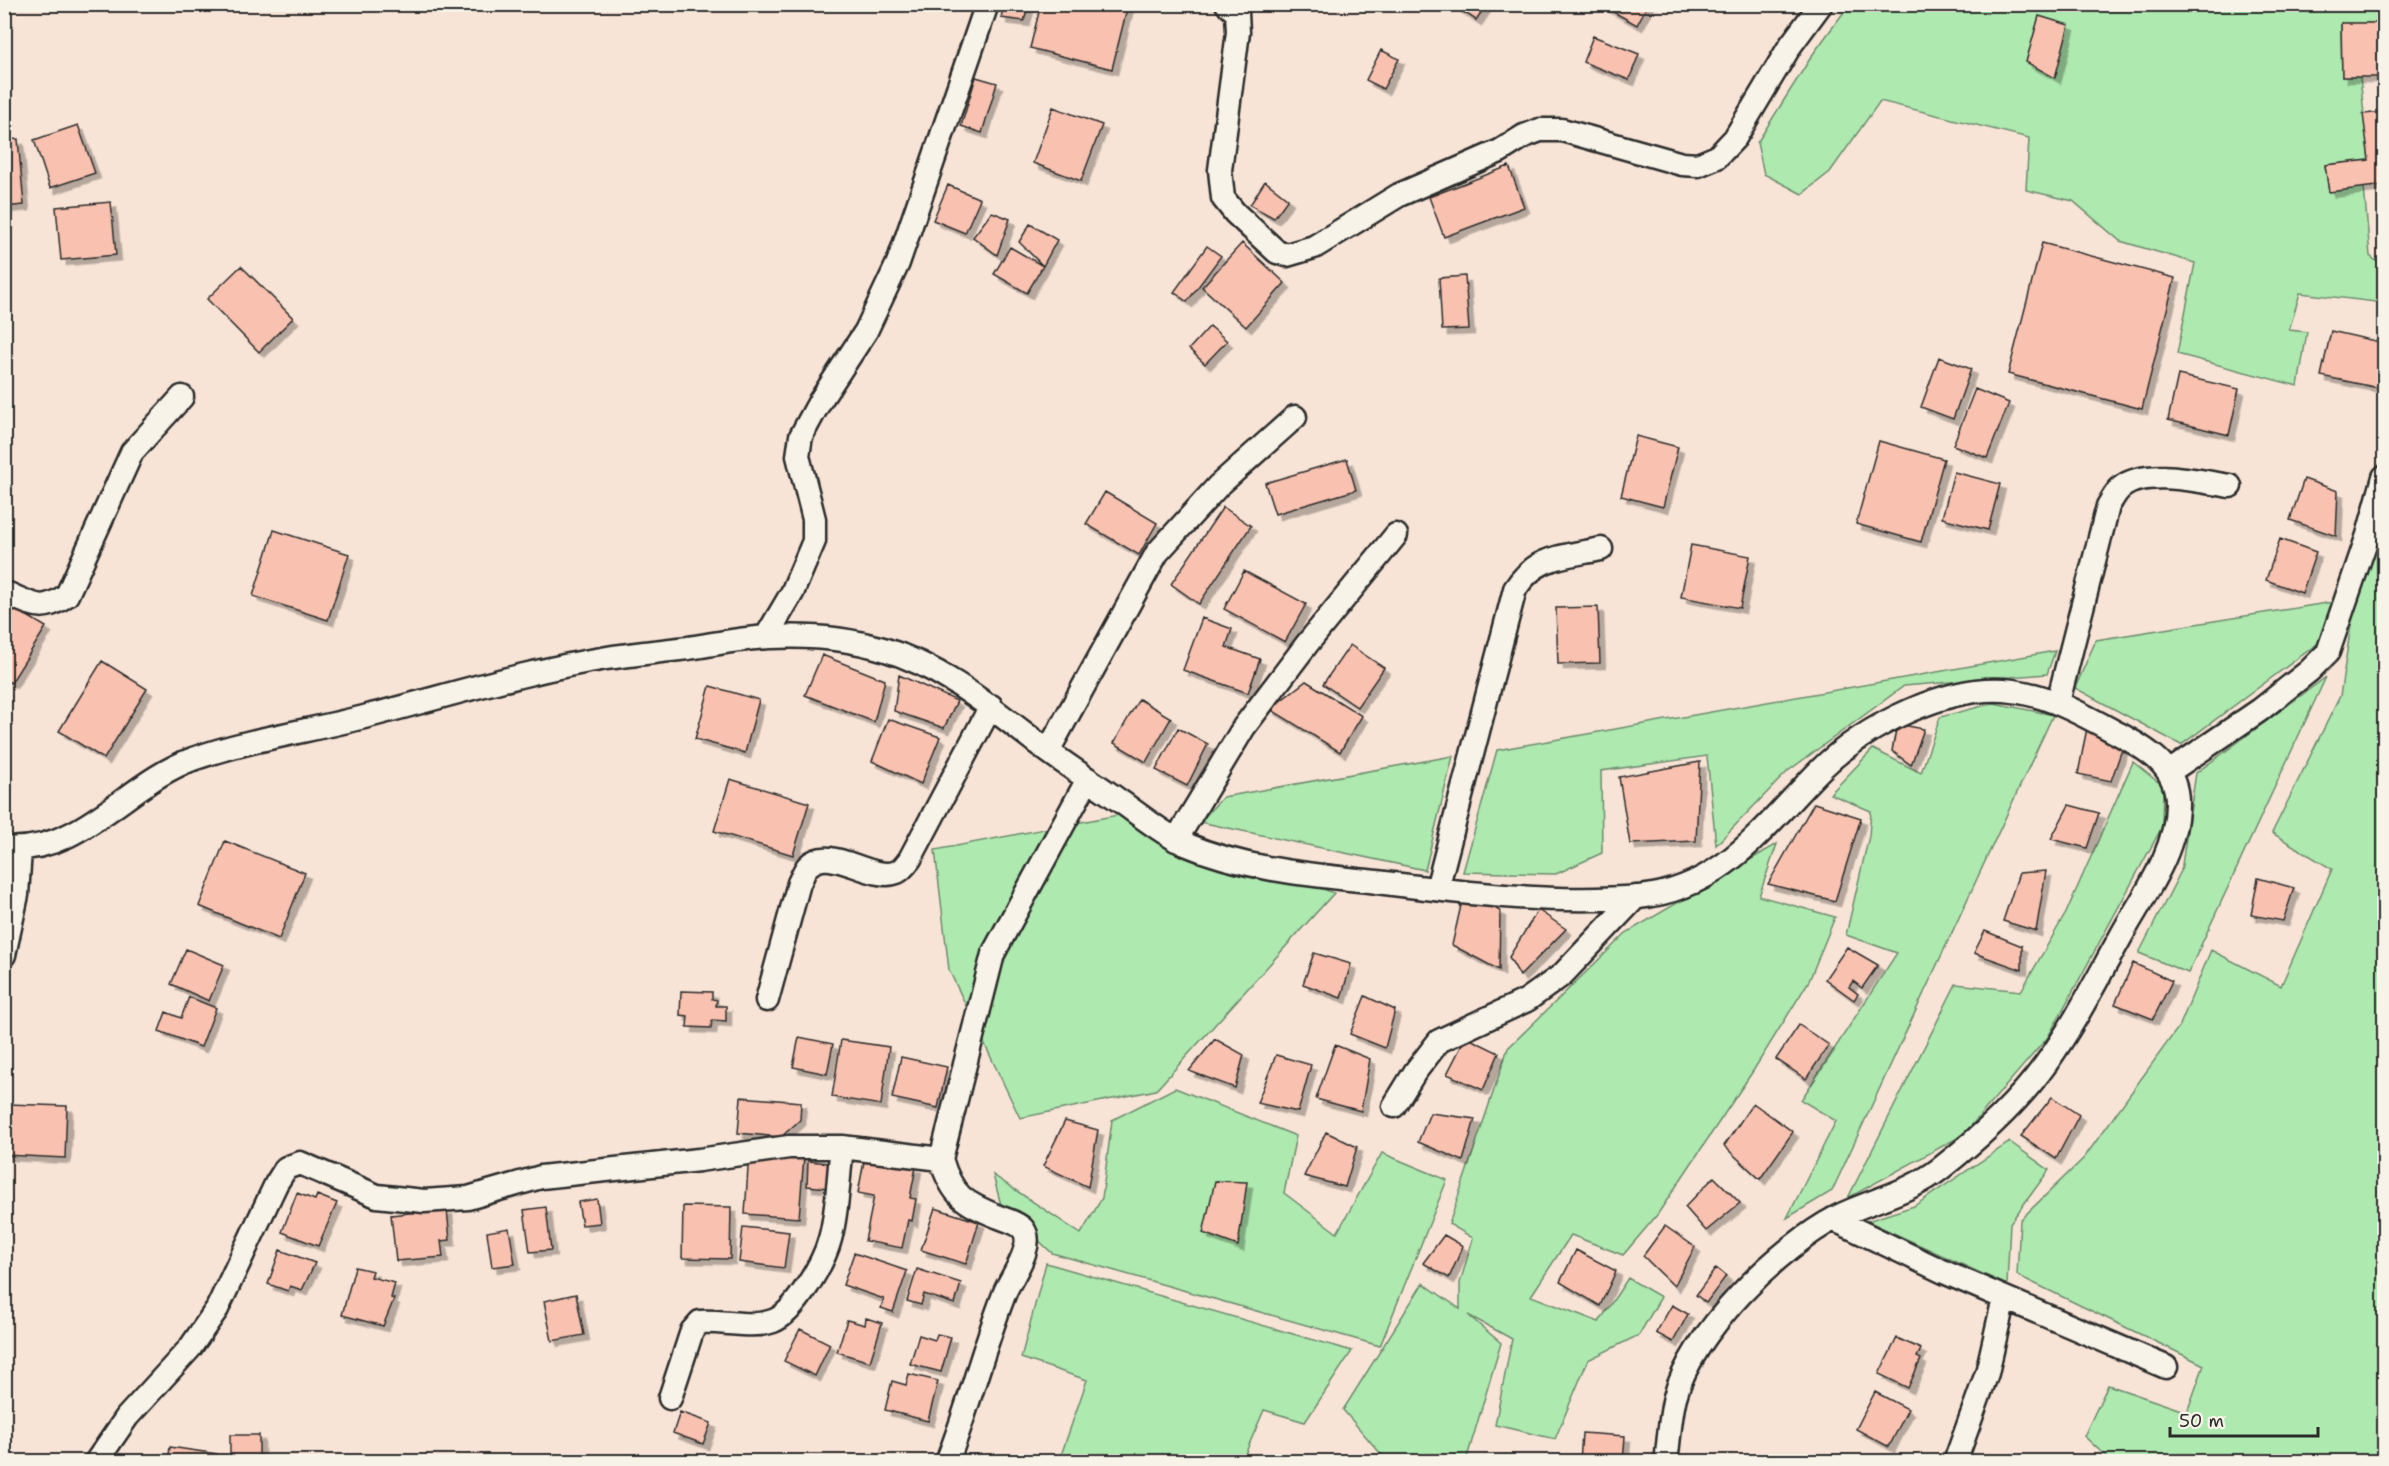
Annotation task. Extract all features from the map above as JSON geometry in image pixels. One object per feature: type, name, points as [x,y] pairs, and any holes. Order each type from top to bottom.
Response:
[{"type":"street","points":[[766,637],[792,592],[814,541],[814,519],[798,456],[801,436],[820,400],[866,331],[898,263],[987,4]]},
{"type":"street","points":[[1227,4],[1237,13],[1239,32],[1220,170],[1222,192],[1235,213],[1277,252],[1287,255],[1314,247],[1399,195],[1540,130],[1562,130],[1682,164],[1698,165],[1717,157],[1736,138],[1790,46],[1821,4]]},
{"type":"street","points":[[4,595],[39,608],[55,604],[67,595],[132,452],[182,397]]},
{"type":"street","points":[[1048,751],[1157,553],[1218,486],[1295,417]]},
{"type":"street","points":[[2169,772],[2260,710],[2309,671],[2328,652],[2376,536],[2385,477]]},
{"type":"street","points":[[2058,702],[2108,506],[2120,488],[2133,480],[2166,478],[2230,486]]},
{"type":"street","points":[[1176,840],[1244,727],[1307,644],[1396,535]]},
{"type":"street","points":[[1437,889],[1515,589],[1526,572],[1542,562],[1601,549]]},
{"type":"street","points":[[4,955],[17,895],[12,849],[48,845],[72,834],[111,811],[147,783],[187,761],[531,674],[604,658],[766,637],[823,637],[884,649],[934,670],[991,706],[1048,751],[1176,840],[1220,857],[1270,870],[1437,889],[1577,899],[1672,893],[1704,879],[1738,855],[1830,759],[1877,727],[1910,710],[1952,697],[1986,690],[2012,690],[2058,702],[2153,754],[2169,772],[2177,789],[2176,828],[2167,849],[2083,1005],[2047,1062],[2003,1111],[1933,1175],[1897,1194],[1833,1219],[1810,1234],[1771,1266],[1729,1307],[1704,1337],[1676,1394],[1666,1461]]},
{"type":"street","points":[[767,1000],[799,883],[808,866],[821,859],[844,862],[881,874],[898,872],[910,859],[991,706]]},
{"type":"street","points":[[947,1461],[968,1410],[1005,1292],[1026,1248],[1027,1236],[1022,1228],[971,1206],[949,1184],[941,1159],[993,954],[1088,778]]},
{"type":"street","points":[[1394,1106],[1415,1072],[1440,1041],[1527,1000],[1563,975],[1636,897]]},
{"type":"street","points":[[96,1461],[132,1410],[190,1348],[217,1309],[276,1184],[286,1168],[300,1163],[377,1196],[424,1201],[468,1198],[541,1177],[699,1160],[789,1147],[842,1148],[941,1159]]},
{"type":"street","points":[[670,1398],[692,1331],[700,1322],[718,1320],[746,1324],[772,1321],[787,1314],[813,1276],[830,1239],[842,1148]]},
{"type":"street","points":[[1833,1219],[1944,1272],[2166,1367]]},
{"type":"street","points":[[1955,1461],[1987,1373],[2004,1298]]},
{"type":"green space","points":[[1849,5],[2384,5],[2384,23],[2341,23],[2342,77],[2360,77],[2369,160],[2325,166],[2329,192],[2364,187],[2370,256],[2384,267],[2384,303],[2300,293],[2289,330],[2307,332],[2298,386],[2177,354],[2195,263],[2120,241],[2073,201],[2026,190],[2029,138],[1880,101],[1830,172],[1802,194],[1764,174],[1757,143],[1813,54]]},
{"type":"green space","points":[[2363,549],[2384,555],[2384,1461],[2111,1461],[2084,1436],[2108,1385],[2187,1412],[2204,1365],[2017,1275],[2020,1220],[2084,1158],[2180,1025],[2211,950],[2281,986],[2332,869],[2272,833],[2340,696]]},
{"type":"green space","points":[[2333,602],[2321,641],[2181,745],[2075,688],[2096,640]]},
{"type":"green space","points":[[2055,651],[2047,674],[1904,686],[1788,771],[1716,845],[1707,756],[1601,771],[1602,853],[1556,874],[1463,872],[1497,750]]},
{"type":"green space","points":[[2326,677],[2188,973],[2139,953],[2181,871],[2196,773]]},
{"type":"green space","points":[[1994,703],[2053,715],[1832,1191],[1787,1218],[1836,1121],[1801,1100],[1897,953],[1846,935],[1869,836],[1871,811],[1830,794],[1873,749],[1921,773],[1940,717]]},
{"type":"green space","points":[[1453,756],[1425,870],[1200,822],[1223,797]]},
{"type":"green space","points":[[2133,762],[2163,786],[2162,827],[2048,1037],[1963,1135],[1848,1198],[1956,984],[2021,991],[2066,913]]},
{"type":"green space","points":[[1118,815],[1334,893],[1156,1090],[1020,1118],[949,970],[935,850]]},
{"type":"green space","points":[[1777,844],[1759,896],[1835,917],[1809,981],[1753,1071],[1657,1215],[1623,1255],[1571,1235],[1531,1296],[1599,1322],[1628,1278],[1661,1297],[1639,1335],[1588,1360],[1555,1439],[1495,1425],[1512,1339],[1468,1315],[1501,1343],[1466,1461],[1387,1461],[1343,1410],[1423,1283],[1460,1309],[1460,1283],[1473,1238],[1449,1224],[1508,1048],[1626,933]]},
{"type":"green space","points":[[1175,1088],[1296,1136],[1284,1193],[1337,1233],[1382,1153],[1447,1180],[1380,1346],[1052,1253],[1001,1205],[993,1175],[1081,1234],[1102,1198],[1112,1120]]},
{"type":"green space","points":[[2010,1142],[2049,1170],[2010,1223],[2007,1285],[1867,1221],[1914,1206]]},
{"type":"green space","points":[[1046,1263],[1352,1351],[1305,1422],[1264,1410],[1242,1461],[1059,1461],[1087,1380],[1021,1358]]},
{"type":"building","points":[[1004,4],[1029,4],[1024,21],[1001,18]]},
{"type":"building","points":[[1041,4],[1128,5],[1112,69],[1030,48]]},
{"type":"building","points":[[1451,4],[1485,4],[1486,5],[1476,20]]},
{"type":"building","points":[[1599,4],[1648,4],[1637,25]]},
{"type":"building","points":[[2039,16],[2069,25],[2055,78],[2026,62]]},
{"type":"building","points":[[2341,23],[2384,23],[2384,77],[2342,77]]},
{"type":"building","points":[[1593,36],[1639,54],[1629,80],[1583,62]]},
{"type":"building","points":[[1381,50],[1399,59],[1383,89],[1366,80]]},
{"type":"building","points":[[976,77],[997,83],[982,133],[961,126]]},
{"type":"building","points":[[1053,107],[1102,125],[1081,181],[1033,163]]},
{"type":"building","points":[[2384,112],[2384,185],[2329,192],[2325,165],[2369,160],[2363,114]]},
{"type":"building","points":[[78,125],[95,173],[50,188],[34,140]]},
{"type":"building","points":[[18,139],[24,205],[4,207],[4,140]]},
{"type":"building","points":[[1509,166],[1524,207],[1444,237],[1429,197]]},
{"type":"building","points":[[1265,181],[1288,199],[1274,218],[1250,205]]},
{"type":"building","points":[[948,185],[980,199],[965,233],[933,220]]},
{"type":"building","points":[[111,202],[116,255],[61,260],[56,207]]},
{"type":"building","points":[[992,212],[1010,219],[997,255],[973,237]]},
{"type":"building","points":[[1030,224],[1057,240],[1043,266],[1019,242]]},
{"type":"building","points":[[1242,243],[1285,283],[1246,327],[1202,287]]},
{"type":"building","points":[[2042,243],[2175,278],[2142,409],[2008,374]]},
{"type":"building","points":[[1207,246],[1221,256],[1187,302],[1174,292]]},
{"type":"building","points":[[1010,247],[1043,266],[1027,293],[994,274]]},
{"type":"building","points":[[241,266],[293,318],[259,352],[207,299]]},
{"type":"building","points":[[1465,276],[1469,329],[1442,330],[1439,278]]},
{"type":"building","points":[[1210,326],[1227,341],[1205,364],[1189,349]]},
{"type":"building","points":[[2331,331],[2384,343],[2384,362],[2379,388],[2321,376]]},
{"type":"building","points":[[1939,357],[1971,369],[1953,419],[1921,407]]},
{"type":"building","points":[[2178,375],[2239,389],[2229,435],[2168,420]]},
{"type":"building","points":[[1975,389],[2009,403],[1987,458],[1953,445]]},
{"type":"building","points":[[1636,436],[1678,447],[1663,507],[1621,496]]},
{"type":"building","points":[[1879,441],[1944,459],[1921,542],[1856,524]]},
{"type":"building","points":[[1347,459],[1356,490],[1275,514],[1265,483]]},
{"type":"building","points":[[1954,472],[2000,484],[1988,530],[1942,518]]},
{"type":"building","points":[[2304,479],[2338,491],[2336,536],[2290,520]]},
{"type":"building","points":[[1105,492],[1157,523],[1139,555],[1086,524]]},
{"type":"building","points":[[1223,507],[1251,526],[1199,604],[1171,584]]},
{"type":"building","points":[[274,530],[349,554],[328,620],[253,596]]},
{"type":"building","points":[[2280,539],[2316,552],[2302,593],[2266,580]]},
{"type":"building","points":[[1691,545],[1750,556],[1740,608],[1681,597]]},
{"type":"building","points":[[1244,571],[1306,604],[1285,642],[1224,609]]},
{"type":"building","points":[[4,602],[46,627],[11,683],[4,679]]},
{"type":"building","points":[[1598,607],[1600,663],[1558,664],[1556,608]]},
{"type":"building","points":[[1202,618],[1232,629],[1226,647],[1260,659],[1248,693],[1183,670]]},
{"type":"building","points":[[1350,645],[1384,668],[1357,707],[1323,684]]},
{"type":"building","points":[[822,655],[885,680],[874,722],[805,695]]},
{"type":"building","points":[[102,661],[147,689],[104,759],[59,731]]},
{"type":"building","points":[[899,675],[957,701],[944,728],[894,711]]},
{"type":"building","points":[[1306,681],[1362,716],[1340,752],[1270,709]]},
{"type":"building","points":[[710,686],[759,700],[745,753],[695,739]]},
{"type":"building","points":[[1139,699],[1171,718],[1146,762],[1114,743]]},
{"type":"building","points":[[888,719],[940,737],[921,784],[872,761]]},
{"type":"building","points":[[1897,724],[1924,729],[1911,765],[1892,751]]},
{"type":"building","points":[[1178,728],[1208,744],[1187,786],[1156,770]]},
{"type":"building","points":[[2087,728],[2126,738],[2111,781],[2078,774]]},
{"type":"building","points":[[1700,762],[1696,841],[1630,844],[1619,777]]},
{"type":"building","points":[[730,779],[809,803],[793,855],[714,831]]},
{"type":"building","points":[[1814,803],[1861,818],[1835,901],[1768,884]]},
{"type":"building","points":[[2069,805],[2099,813],[2087,848],[2051,839]]},
{"type":"building","points":[[225,841],[305,873],[279,939],[199,906]]},
{"type":"building","points":[[2046,871],[2036,931],[2003,921],[2019,873]]},
{"type":"building","points":[[2258,878],[2294,888],[2283,921],[2251,915]]},
{"type":"building","points":[[1464,892],[1500,911],[1499,970],[1452,945]]},
{"type":"building","points":[[1538,910],[1566,929],[1520,976],[1509,957]]},
{"type":"building","points":[[1985,931],[2022,946],[2022,970],[1974,953]]},
{"type":"building","points":[[1847,947],[1878,965],[1862,988],[1853,981],[1849,987],[1858,994],[1854,1000],[1825,979]]},
{"type":"building","points":[[186,949],[224,965],[209,1001],[171,984]]},
{"type":"building","points":[[1314,953],[1351,964],[1341,998],[1303,984]]},
{"type":"building","points":[[2133,963],[2172,981],[2153,1019],[2115,1004]]},
{"type":"building","points":[[681,991],[712,992],[712,999],[717,1000],[716,1006],[726,1006],[726,1021],[712,1020],[711,1028],[687,1027],[688,1016],[680,1015]]},
{"type":"building","points":[[1365,996],[1395,1010],[1385,1048],[1350,1034]]},
{"type":"building","points":[[189,997],[216,1008],[201,1047],[159,1031],[166,1012],[181,1018]]},
{"type":"building","points":[[1799,1025],[1829,1045],[1806,1079],[1776,1059]]},
{"type":"building","points":[[799,1037],[833,1044],[827,1074],[793,1067]]},
{"type":"building","points":[[1466,1037],[1499,1053],[1483,1090],[1447,1074]]},
{"type":"building","points":[[1215,1039],[1244,1055],[1235,1088],[1189,1071]]},
{"type":"building","points":[[841,1040],[889,1047],[881,1105],[832,1097]]},
{"type":"building","points":[[1335,1045],[1370,1059],[1361,1111],[1316,1099]]},
{"type":"building","points":[[1276,1055],[1311,1065],[1298,1112],[1257,1103]]},
{"type":"building","points":[[901,1057],[947,1067],[938,1108],[892,1098]]},
{"type":"building","points":[[741,1097],[801,1102],[800,1120],[781,1137],[738,1133]]},
{"type":"building","points":[[2052,1097],[2079,1115],[2056,1159],[2021,1136]]},
{"type":"building","points":[[1753,1103],[1793,1132],[1760,1179],[1724,1146]]},
{"type":"building","points":[[7,1104],[67,1106],[65,1158],[4,1155]]},
{"type":"building","points":[[1430,1113],[1475,1119],[1463,1161],[1418,1142]]},
{"type":"building","points":[[1065,1121],[1098,1130],[1088,1187],[1043,1166]]},
{"type":"building","points":[[1326,1132],[1357,1147],[1345,1187],[1304,1176]]},
{"type":"building","points":[[749,1152],[804,1156],[799,1218],[745,1214]]},
{"type":"building","points":[[865,1156],[916,1167],[910,1198],[916,1199],[912,1221],[908,1220],[902,1248],[865,1241],[874,1196],[858,1193]]},
{"type":"building","points":[[808,1161],[829,1163],[828,1188],[807,1186]]},
{"type":"building","points":[[1714,1177],[1740,1203],[1706,1231],[1685,1207]]},
{"type":"building","points":[[1215,1181],[1247,1182],[1238,1246],[1203,1233]]},
{"type":"building","points":[[297,1193],[315,1200],[317,1195],[337,1203],[318,1246],[282,1232]]},
{"type":"building","points":[[597,1199],[600,1223],[582,1225],[578,1202]]},
{"type":"building","points":[[683,1206],[731,1207],[730,1259],[682,1258]]},
{"type":"building","points":[[546,1207],[551,1250],[530,1252],[524,1210]]},
{"type":"building","points":[[935,1208],[979,1222],[966,1264],[921,1250]]},
{"type":"building","points":[[447,1209],[450,1240],[441,1241],[443,1257],[396,1261],[391,1215]]},
{"type":"building","points":[[1665,1226],[1695,1247],[1674,1286],[1643,1256]]},
{"type":"building","points":[[743,1227],[789,1232],[784,1268],[739,1262]]},
{"type":"building","points":[[509,1228],[515,1264],[492,1267],[487,1232]]},
{"type":"building","points":[[1444,1235],[1463,1246],[1449,1278],[1423,1263]]},
{"type":"building","points":[[280,1250],[315,1263],[302,1290],[290,1286],[288,1291],[268,1284]]},
{"type":"building","points":[[1576,1250],[1616,1271],[1600,1306],[1560,1282]]},
{"type":"building","points":[[854,1253],[907,1271],[893,1312],[881,1308],[884,1299],[843,1285]]},
{"type":"building","points":[[355,1267],[373,1271],[371,1277],[395,1283],[391,1298],[394,1299],[383,1326],[342,1315]]},
{"type":"building","points":[[1716,1268],[1726,1276],[1706,1303],[1696,1295]]},
{"type":"building","points":[[917,1269],[961,1283],[955,1304],[924,1294],[921,1305],[907,1301]]},
{"type":"building","points":[[576,1294],[584,1335],[552,1341],[544,1301]]},
{"type":"building","points":[[1672,1305],[1688,1314],[1673,1342],[1656,1333]]},
{"type":"building","points":[[866,1318],[882,1323],[870,1362],[837,1352],[847,1320],[865,1325]]},
{"type":"building","points":[[800,1329],[830,1344],[815,1376],[784,1361]]},
{"type":"building","points":[[937,1334],[951,1337],[941,1372],[910,1364],[919,1335],[935,1340]]},
{"type":"building","points":[[1897,1338],[1921,1349],[1917,1357],[1921,1359],[1908,1388],[1879,1374]]},
{"type":"building","points":[[909,1374],[938,1381],[928,1421],[885,1410],[892,1381],[906,1385]]},
{"type":"building","points":[[1875,1392],[1908,1409],[1889,1447],[1856,1429]]},
{"type":"building","points":[[680,1412],[711,1423],[703,1444],[673,1433]]},
{"type":"building","points":[[1582,1433],[1625,1436],[1623,1462],[1580,1462]]},
{"type":"building","points":[[230,1435],[259,1435],[259,1462],[230,1462]]},
{"type":"building","points":[[170,1447],[217,1454],[216,1462],[168,1462]]}]
